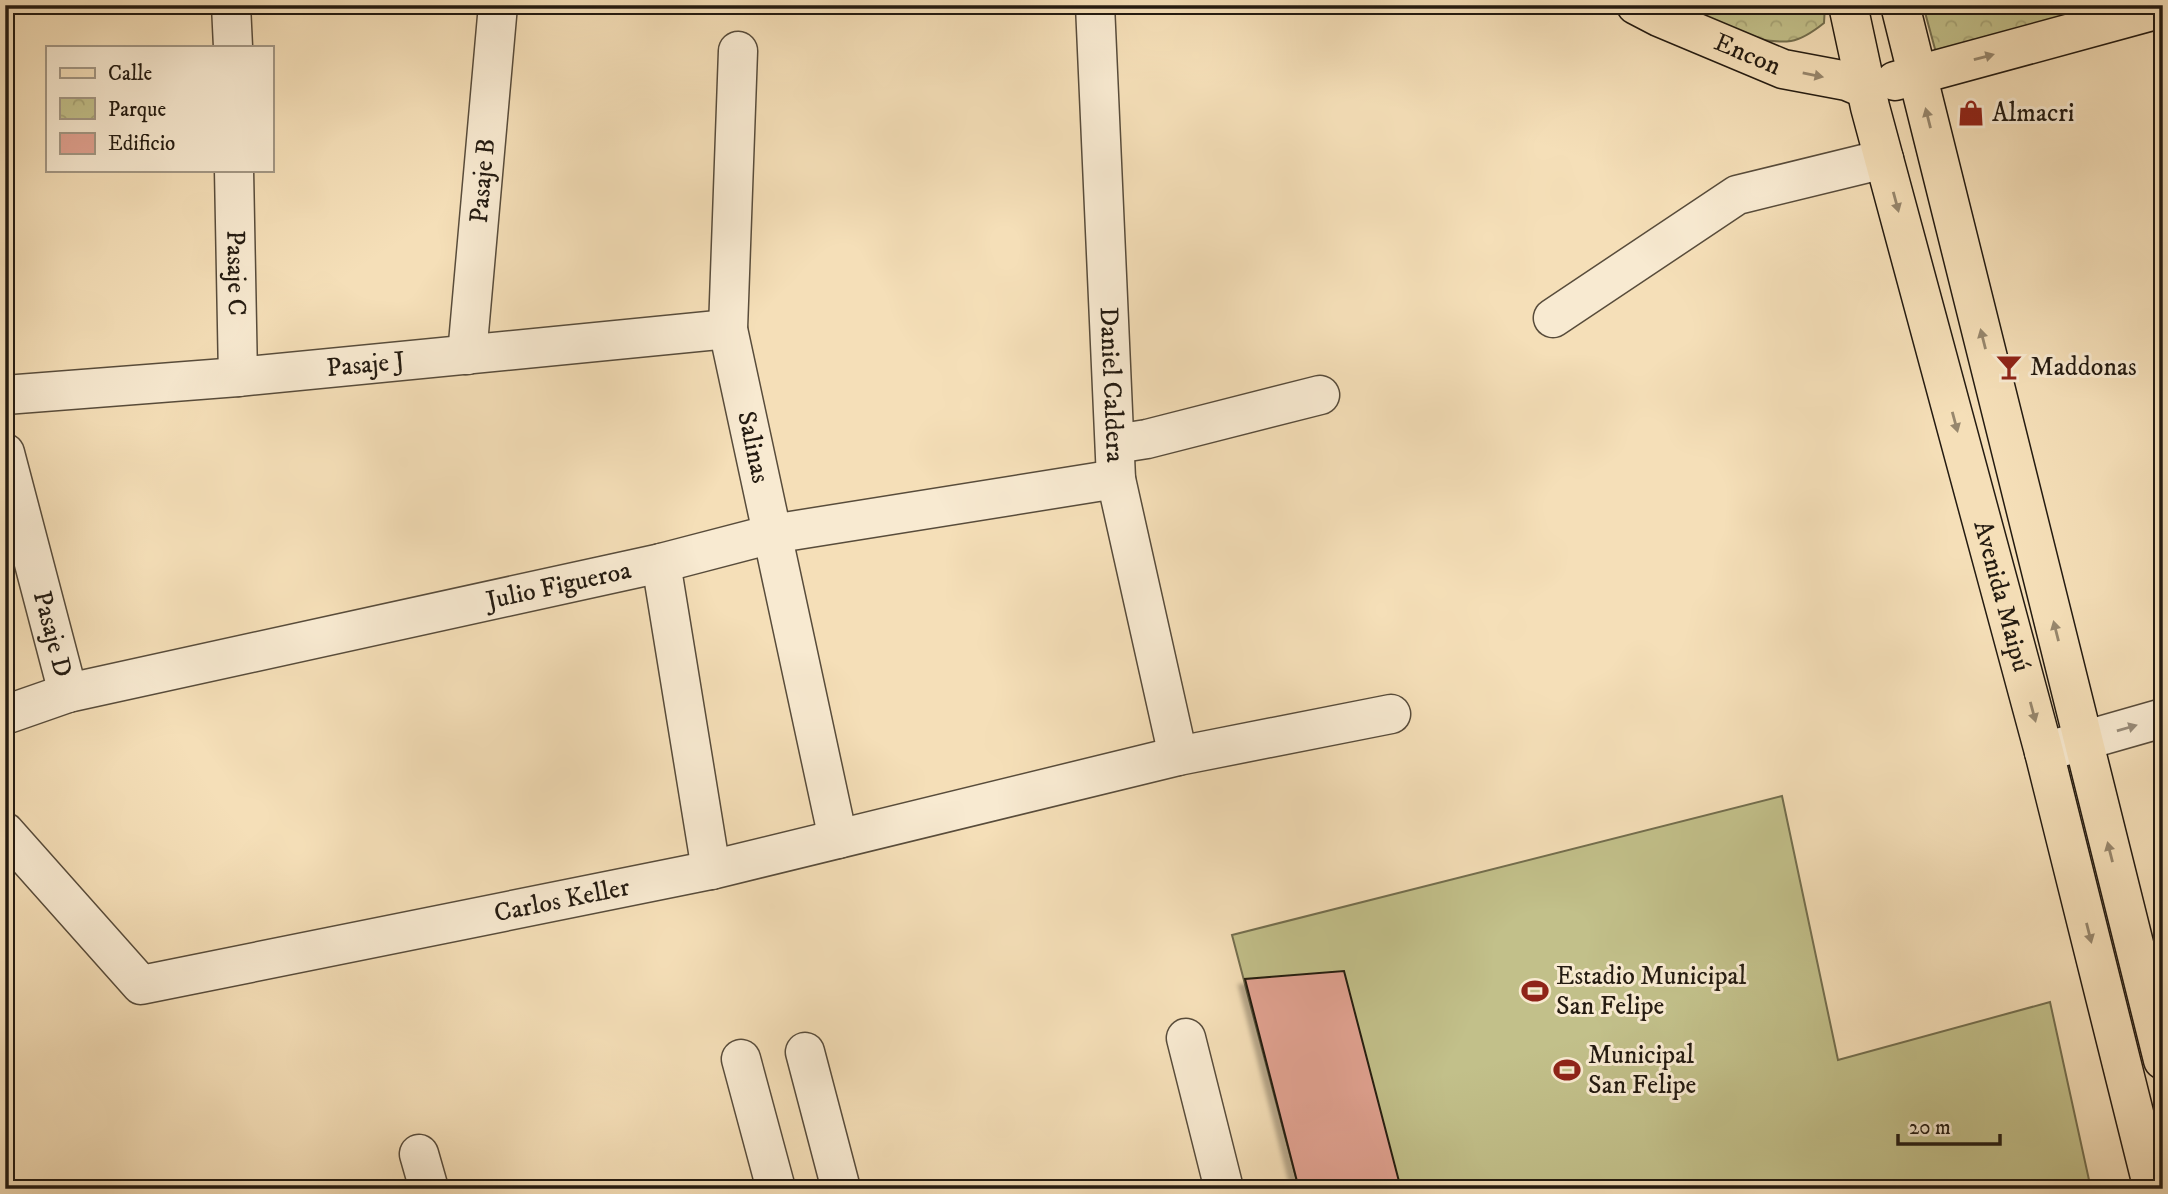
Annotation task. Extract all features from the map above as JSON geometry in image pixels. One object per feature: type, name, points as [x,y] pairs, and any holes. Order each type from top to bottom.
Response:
[{"type":"main road","name":"Encon","points":[[1636,5],[1783,69],[1847,81],[1866,89]]},
{"type":"main road","name":"Avenida Maipú","points":[[1848,5],[1884,159],[2044,751],[2153,1189]]},
{"type":"main road","name":"Avenida Maipú","points":[[1900,5],[2163,1060]]},
{"type":"main road","points":[[1866,89],[2163,8]]},
{"type":"street","points":[[231,5],[233,46]]},
{"type":"street","name":"Pasaje B","points":[[467,355],[498,5]]},
{"type":"street","name":"Daniel Caldera","points":[[1095,5],[1115,462],[1178,756]]},
{"type":"street","name":"Salinas","points":[[738,51],[727,329],[838,839]]},
{"type":"street","points":[[1553,318],[1737,195],[1884,159]]},
{"type":"street","name":"Pasaje C","points":[[234,172],[238,377]]},
{"type":"street","name":"Pasaje J","points":[[5,395],[238,377],[727,329]]},
{"type":"street","name":"Julio Figueroa","points":[[5,715],[68,693],[661,564],[772,534],[1115,462],[1147,439],[1320,395]]},
{"type":"street","name":"Pasaje D","points":[[5,453],[68,693]]},
{"type":"street","points":[[661,564],[711,870]]},
{"type":"street","name":"Carlos Keller","points":[[5,832],[141,985],[711,870],[1178,756],[1391,714]]},
{"type":"street","points":[[2044,751],[2163,718]]},
{"type":"street","points":[[1186,1038],[1224,1189]]},
{"type":"street","points":[[805,1052],[841,1189]]},
{"type":"street","points":[[741,1059],[776,1189]]},
{"type":"green space","points":[[1666,5],[1825,5],[1824,23],[1800,38],[1777,41],[1727,30]]},
{"type":"green space","points":[[1923,5],[2128,5],[1938,60]]},
{"type":"green space","name":"Estadio Municipal San Felipe","points":[[1782,796],[1838,1060],[2050,1002],[2091,1189],[1299,1189],[1232,935]]},
{"type":"building","points":[[1344,971],[1401,1189],[1299,1189],[1245,979]]},
{"type":"place","name":"Almacri","points":[[1971,113]]},
{"type":"place","name":"Maddonas","points":[[2009,367]]},
{"type":"place","name":"Estadio Municipal San Felipe","points":[[1535,991]]},
{"type":"place","name":"Municipal San Felipe","points":[[1567,1070]]}]
